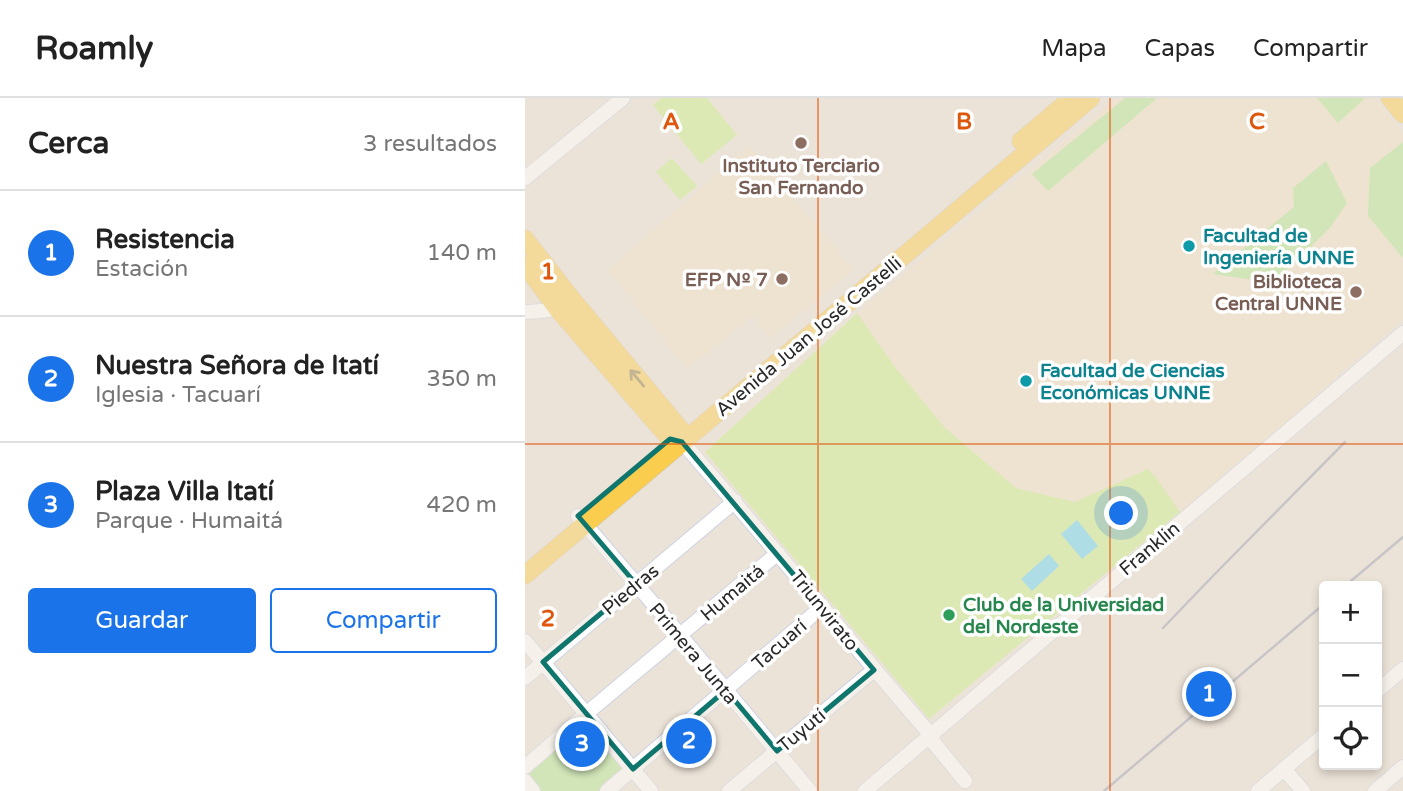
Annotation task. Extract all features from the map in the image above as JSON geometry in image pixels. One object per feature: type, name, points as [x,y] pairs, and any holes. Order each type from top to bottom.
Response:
[{"type":"main road","name":"Avenida Juan José Castelli","points":[[525,575],[582,520],[1072,98]]},
{"type":"main road","name":"Avenida Juan José Castelli","points":[[678,437],[1091,98]]},
{"type":"main road","points":[[1389,98],[1403,114]]},
{"type":"main road","points":[[525,239],[564,303]]},
{"type":"main road","points":[[525,265],[564,303],[678,437]]},
{"type":"main road","name":"Avenida Juan José Castelli","points":[[525,561],[582,520]]},
{"type":"street","points":[[525,178],[623,98]]},
{"type":"street","points":[[525,312],[544,311],[564,303]]},
{"type":"street","name":"Franklin","points":[[865,791],[1403,333]]},
{"type":"street","name":"Triunvirato","points":[[678,437],[932,736],[934,743],[965,781]]},
{"type":"street","name":"Piedras","points":[[525,678],[735,501]]},
{"type":"street","name":"Primera Junta","points":[[582,520],[810,791]]},
{"type":"street","name":"Humaitá","points":[[525,767],[778,553]]},
{"type":"street","name":"Tacuarí","points":[[607,791],[823,606]]},
{"type":"street","points":[[525,641],[651,791]]},
{"type":"street","points":[[1382,687],[1403,669]]},
{"type":"street","name":"Tuyutí","points":[[729,791],[874,670]]},
{"type":"street","points":[[1258,791],[1319,739]]},
{"type":"street","points":[[1375,791],[1403,767]]},
{"type":"street","points":[[1284,769],[1303,791]]},
{"type":"street","points":[[525,781],[533,791]]},
{"type":"highlighted area","points":[[670,439],[682,442],[874,670],[777,751],[726,690],[633,769],[543,662],[636,584],[578,516]]},
{"type":"shaded area","points":[[1117,98],[1374,98],[1403,133],[1403,319],[1180,512],[1148,469],[1075,502],[1016,488],[945,428],[895,367],[857,313]]},
{"type":"shaded area","points":[[749,146],[854,270],[770,338],[753,316],[687,369],[608,270]]},
{"type":"green space","points":[[661,98],[707,98],[737,135],[701,164],[653,105]]},
{"type":"green space","points":[[1125,98],[1157,98],[1048,191],[1032,174]]},
{"type":"green space","points":[[1317,98],[1365,98],[1338,123]]},
{"type":"green space","points":[[1403,142],[1403,258],[1368,216],[1370,168]]},
{"type":"green space","points":[[672,158],[697,186],[680,200],[656,172]]},
{"type":"green space","points":[[1326,161],[1347,203],[1329,229],[1273,283],[1213,274],[1294,207],[1293,188]]},
{"type":"green space","name":"Club de la Universidad del Nordeste","points":[[857,313],[895,367],[945,428],[1016,488],[1075,502],[1148,469],[1180,512],[929,719],[705,452]]},
{"type":"green space","points":[[585,721],[626,768],[599,791],[540,791],[525,772]]},
{"type":"water","points":[[1077,520],[1098,546],[1082,559],[1061,534]]},
{"type":"water","points":[[1049,554],[1059,566],[1032,591],[1021,579]]},
{"type":"railway","points":[[1163,628],[1345,442]]},
{"type":"railway","points":[[1351,581],[1403,537]]},
{"type":"railway","points":[[1104,791],[1319,608]]},
{"type":"place","name":"Instituto Terciario San Fernando","points":[[801,143]]},
{"type":"place","name":"Facultad de Ingeniería UNNE","points":[[1189,246]]},
{"type":"place","name":"EFP Nº 7","points":[[782,279]]},
{"type":"place","name":"Biblioteca Central UNNE","points":[[1356,292]]},
{"type":"place","name":"Facultad de Ciencias Económicas UNNE","points":[[1026,381]]},
{"type":"place","name":"Club de la Universidad del Nordeste","points":[[949,615]]},
{"type":"place","name":"Resistencia","points":[[1209,694]]},
{"type":"place","name":"Nuestra Señora de Itatí","points":[[689,741]]},
{"type":"place","name":"Plaza Villa Itatí","points":[[582,744]]}]
